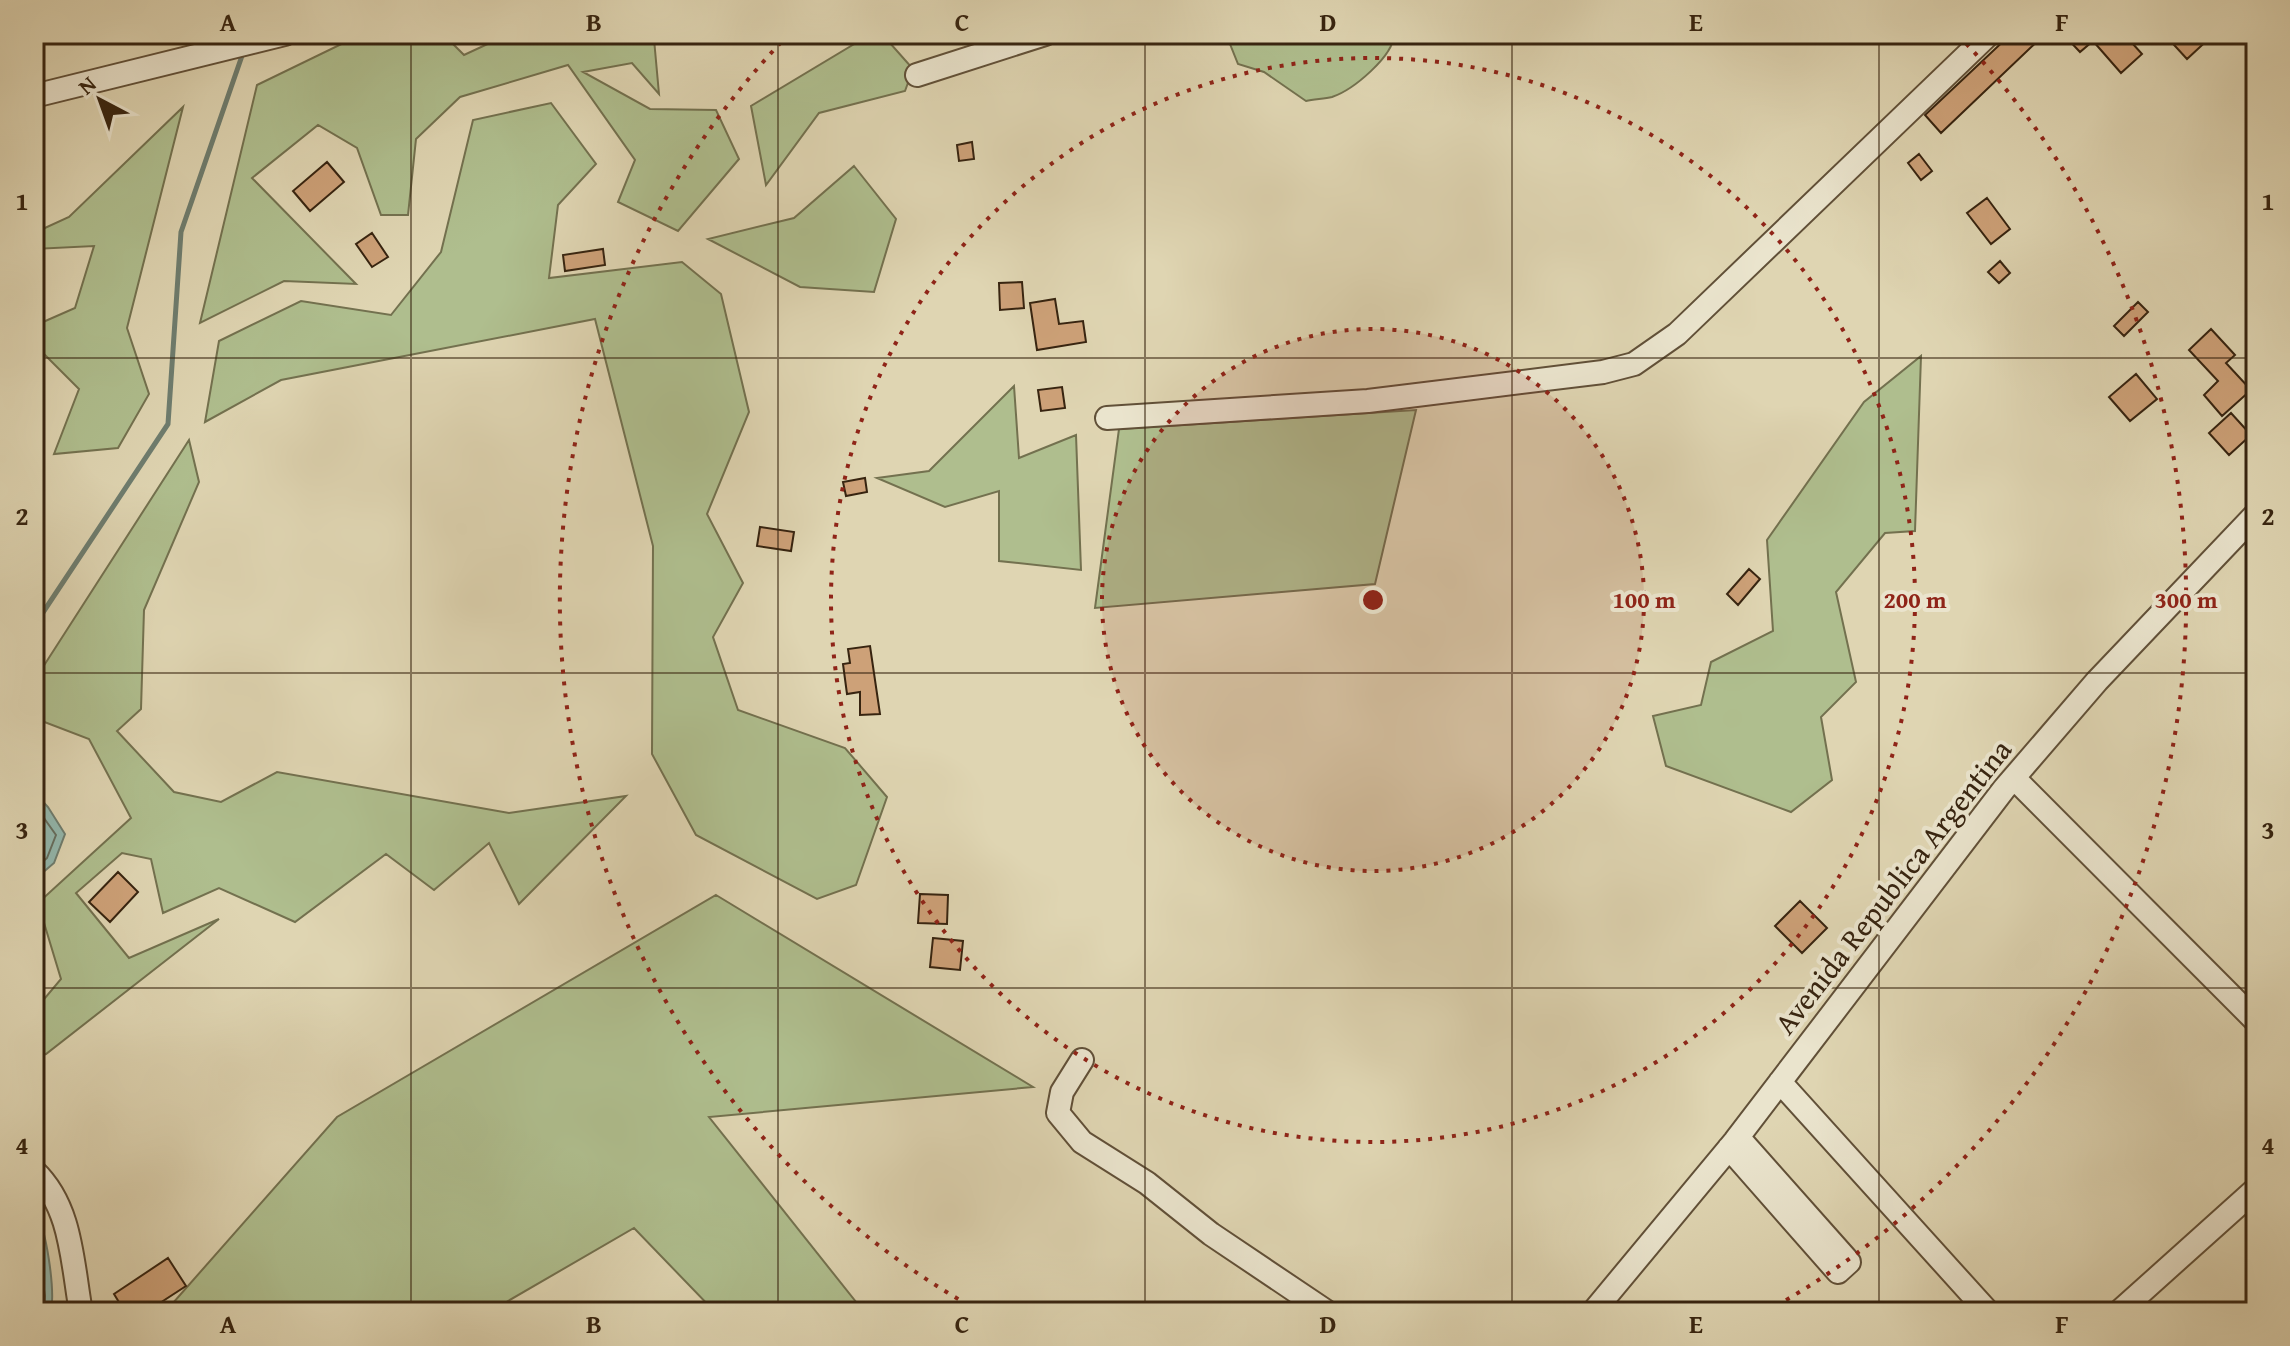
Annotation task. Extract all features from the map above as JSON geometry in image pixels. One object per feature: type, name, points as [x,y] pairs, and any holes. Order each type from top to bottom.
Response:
[{"type":"street","points":[[917,75],[1045,34]]},
{"type":"street","points":[[1107,418],[1368,401],[1603,372],[1634,364],[1677,334],[1989,34]]},
{"type":"street","points":[[34,96],[277,37]]},
{"type":"street","name":"Avenida Republica Argentina","points":[[1593,1312],[1733,1142],[2014,778],[2097,681],[2256,514]]},
{"type":"street","points":[[2014,778],[2256,1021]]},
{"type":"street","points":[[1082,1060],[1062,1092],[1058,1113],[1082,1142],[1147,1183],[1211,1234],[1327,1312]]},
{"type":"street","points":[[1780,1082],[1988,1312]]},
{"type":"street","points":[[1733,1142],[1849,1262],[1838,1272],[1733,1142]]},
{"type":"street","points":[[34,1171],[51,1187],[63,1212],[81,1312]]},
{"type":"street","points":[[2119,1312],[2256,1189]]},
{"type":"green space","points":[[362,34],[443,34],[464,55],[509,34],[646,34],[654,39],[659,94],[632,63],[583,72],[650,109],[716,110],[739,159],[678,231],[618,202],[635,160],[568,65],[460,97],[416,139],[408,215],[381,215],[357,148],[318,125],[252,178],[356,284],[284,281],[200,323],[257,85]]},
{"type":"green space","points":[[871,34],[882,34],[913,69],[905,91],[819,113],[766,185],[751,106]]},
{"type":"green space","points":[[1226,34],[1394,34],[1380,62],[1361,80],[1332,97],[1306,101],[1264,72],[1238,64]]},
{"type":"green space","points":[[551,103],[596,164],[558,205],[549,278],[682,262],[721,294],[749,412],[707,514],[743,583],[713,637],[738,710],[845,748],[887,797],[856,885],[817,899],[696,835],[652,754],[653,546],[595,319],[281,380],[205,422],[219,341],[301,301],[391,315],[441,252],[473,120]]},
{"type":"green space","points":[[183,107],[127,328],[149,394],[118,448],[54,454],[79,389],[34,344],[34,326],[75,308],[94,246],[34,249],[34,233],[69,217]]},
{"type":"green space","points":[[854,166],[896,219],[874,292],[800,287],[708,239],[794,218]]},
{"type":"green space","points":[[1921,356],[1915,531],[1885,533],[1836,592],[1856,682],[1821,717],[1832,780],[1791,812],[1666,766],[1653,716],[1701,705],[1711,662],[1773,631],[1767,540],[1864,402]]},
{"type":"green space","points":[[1014,386],[1019,458],[1076,435],[1081,570],[999,561],[999,491],[945,507],[877,478],[929,471]]},
{"type":"green space","points":[[1416,410],[1375,584],[1095,608],[1119,429]]},
{"type":"green space","points":[[189,440],[199,482],[144,610],[141,709],[117,731],[174,792],[221,802],[277,772],[509,813],[626,796],[519,904],[489,843],[434,890],[386,854],[295,922],[219,888],[163,913],[151,859],[122,853],[76,893],[129,958],[219,919],[46,1054],[34,1058],[34,1011],[61,979],[38,903],[131,818],[89,739],[34,718],[34,681]]},
{"type":"green space","points":[[716,895],[1033,1087],[709,1117],[864,1312],[715,1312],[634,1228],[489,1312],[165,1312],[337,1117]]},
{"type":"water","points":[[34,792],[65,834],[54,863],[34,880]]},
{"type":"water","points":[[34,1209],[43,1230],[49,1259],[51,1312],[34,1312]]},
{"type":"building","points":[[2011,34],[2045,34],[1941,133],[1925,115]]},
{"type":"building","points":[[2063,34],[2124,34],[2142,54],[2121,73],[2093,41],[2080,52]]},
{"type":"building","points":[[2164,34],[2214,34],[2187,59]]},
{"type":"building","points":[[972,142],[974,159],[959,161],[957,145]]},
{"type":"building","points":[[1919,154],[1932,171],[1921,180],[1908,163]]},
{"type":"building","points":[[327,162],[344,182],[310,211],[293,191]]},
{"type":"building","points":[[1987,198],[2010,229],[1991,244],[1967,213]]},
{"type":"building","points":[[372,233],[388,257],[372,267],[356,244]]},
{"type":"building","points":[[603,249],[605,265],[565,271],[563,255]]},
{"type":"building","points":[[2000,261],[2010,273],[1999,283],[1988,272]]},
{"type":"building","points":[[1022,282],[1024,308],[1000,310],[999,283]]},
{"type":"building","points":[[1055,299],[1059,324],[1083,321],[1086,342],[1037,350],[1030,303]]},
{"type":"building","points":[[2138,302],[2148,312],[2124,336],[2114,326]]},
{"type":"building","points":[[2211,329],[2235,355],[2226,363],[2251,390],[2222,416],[2204,395],[2218,381],[2189,350]]},
{"type":"building","points":[[2136,374],[2157,399],[2130,421],[2109,397]]},
{"type":"building","points":[[1062,387],[1065,408],[1041,411],[1038,390]]},
{"type":"building","points":[[2231,413],[2251,435],[2229,455],[2209,433]]},
{"type":"building","points":[[865,478],[867,492],[846,496],[843,482]]},
{"type":"building","points":[[760,527],[794,532],[791,551],[757,546]]},
{"type":"building","points":[[1749,569],[1760,579],[1738,605],[1727,594]]},
{"type":"building","points":[[870,646],[880,714],[860,715],[860,692],[847,694],[843,664],[850,663],[848,649]]},
{"type":"building","points":[[118,872],[138,892],[110,922],[89,902]]},
{"type":"building","points":[[920,894],[948,895],[947,924],[918,923]]},
{"type":"building","points":[[1800,901],[1827,928],[1802,953],[1775,926]]},
{"type":"building","points":[[933,938],[963,941],[960,970],[930,967]]},
{"type":"building","points":[[168,1258],[186,1286],[146,1312],[125,1312],[114,1294]]},
{"type":"waterway","points":[[34,626],[168,424],[181,232],[244,50]]}]
